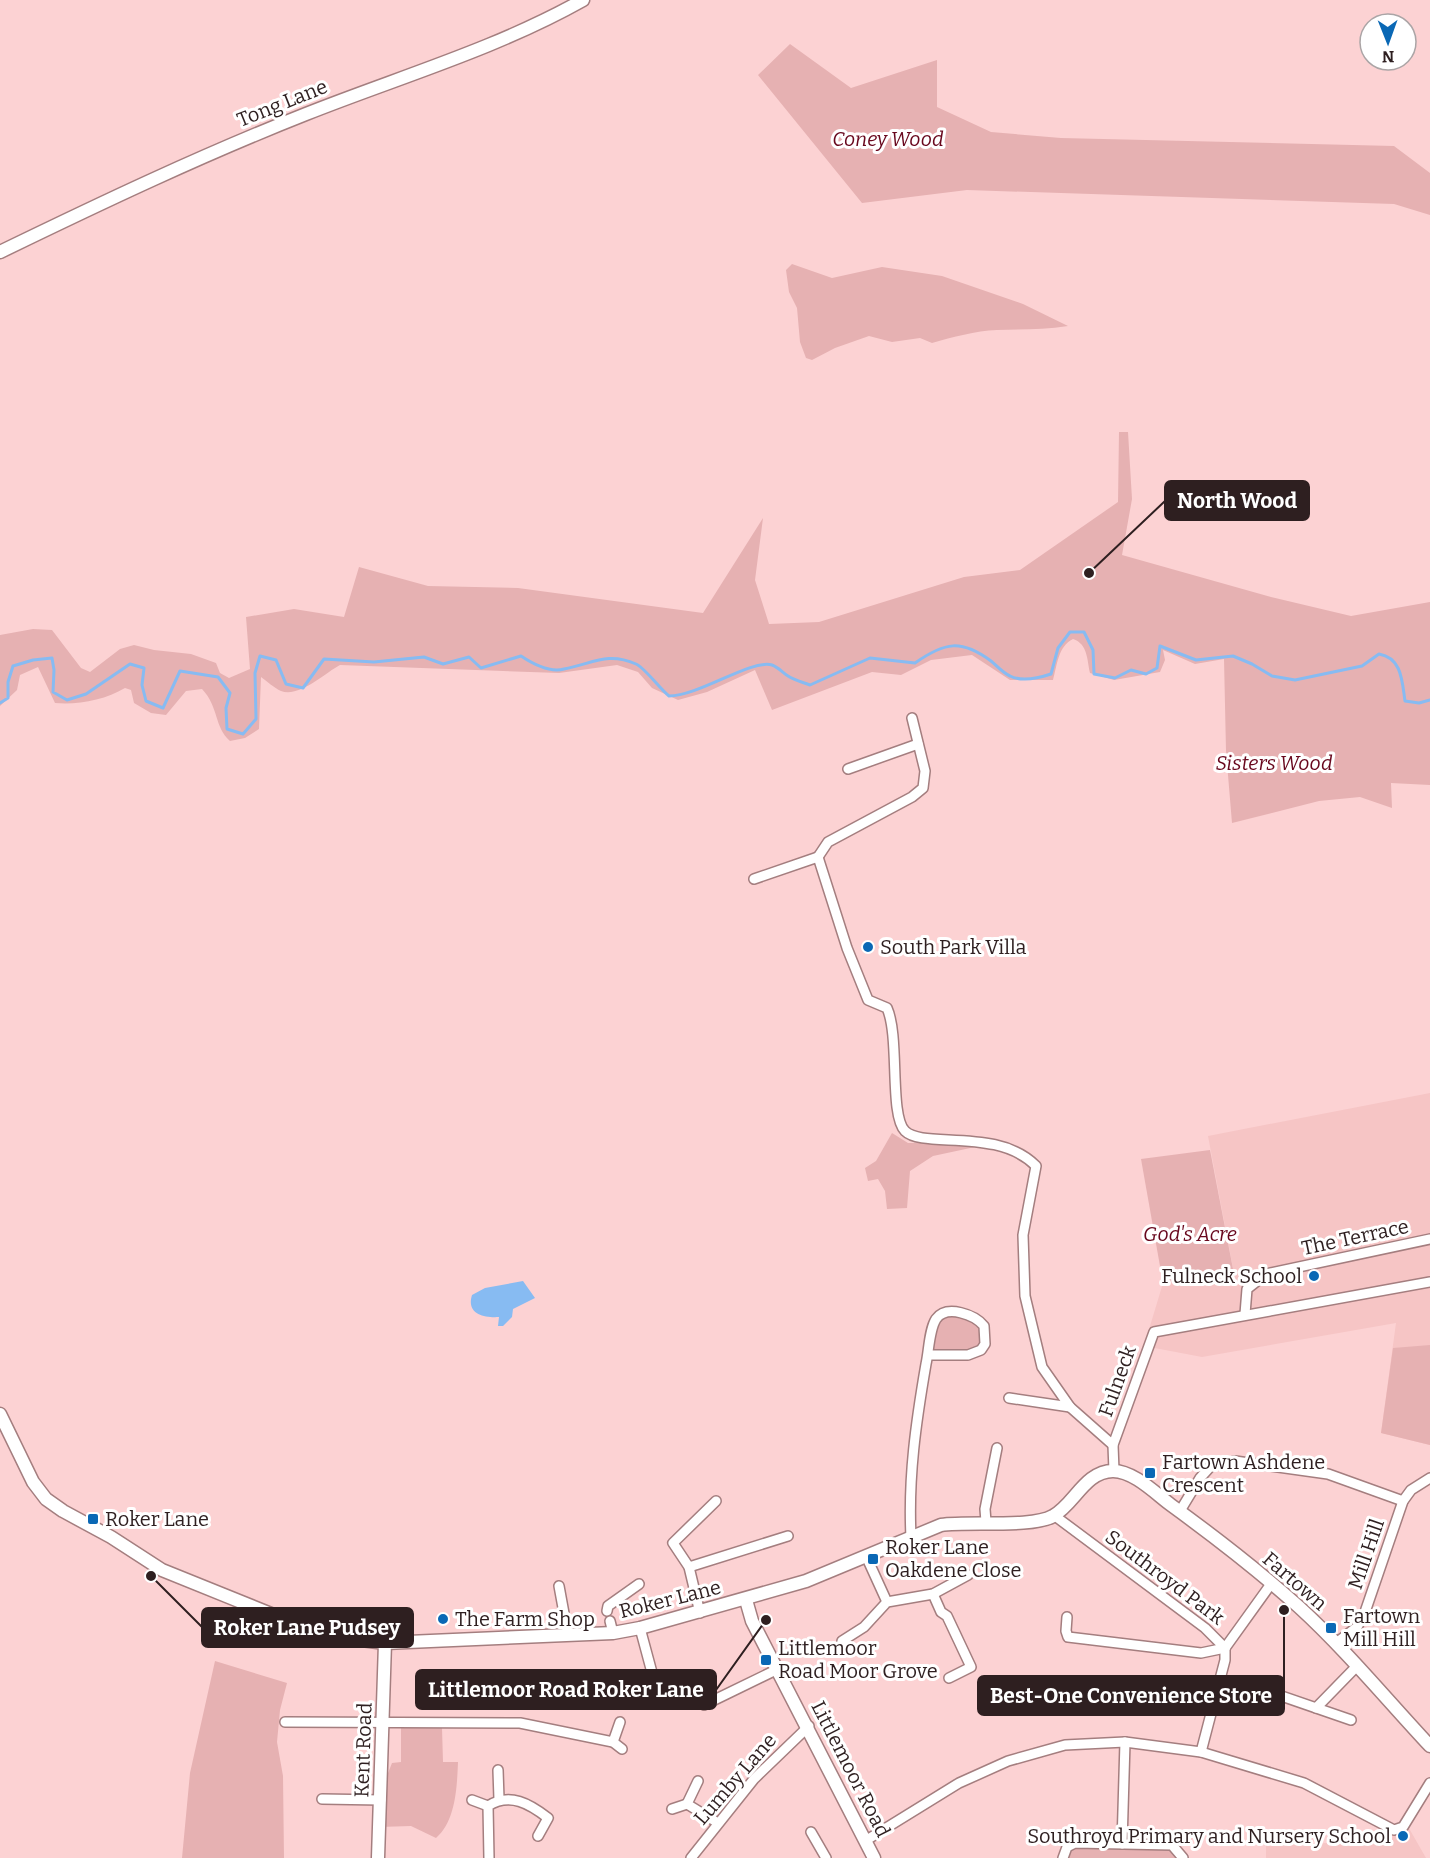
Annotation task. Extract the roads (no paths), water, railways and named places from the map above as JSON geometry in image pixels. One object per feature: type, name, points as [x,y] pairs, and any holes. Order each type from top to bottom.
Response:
[{"type":"street","name":"Tong Lane","points":[[0,252],[149,179],[304,114],[504,38],[583,0]]},
{"type":"street","points":[[754,879],[818,856],[828,842],[912,797],[922,788],[925,771],[912,718]]},
{"type":"street","points":[[848,769],[918,744]]},
{"type":"street","points":[[818,856],[847,948],[868,1000],[887,1008],[894,1022],[898,1110],[905,1131],[917,1137],[978,1140],[1001,1145],[1027,1157],[1036,1166],[1023,1234],[1024,1296],[1042,1367],[1070,1407],[1113,1445]]},
{"type":"street","name":"The Terrace","points":[[1245,1314],[1247,1289],[1266,1274],[1430,1239]]},
{"type":"street","name":"Fulneck","points":[[1113,1471],[1113,1445],[1154,1332],[1430,1282]]},
{"type":"street","points":[[910,1537],[910,1463],[928,1355],[934,1322],[942,1313],[968,1316],[984,1326],[985,1344],[975,1354],[928,1355]]},
{"type":"street","points":[[1009,1398],[1070,1407]]},
{"type":"street","name":"Roker Lane","points":[[0,1414],[33,1482],[46,1499],[162,1570],[322,1635],[385,1643],[568,1635],[611,1627],[640,1628],[746,1600],[814,1578],[941,1525],[1039,1522],[1054,1516]]},
{"type":"street","points":[[986,1522],[985,1509],[997,1448]]},
{"type":"street","points":[[1180,1511],[1200,1478],[1211,1466],[1235,1461],[1328,1474],[1403,1501],[1411,1490],[1430,1478]]},
{"type":"street","points":[[1054,1516],[1099,1474],[1113,1471]]},
{"type":"street","name":"Fartown","points":[[1113,1471],[1137,1480],[1180,1511],[1271,1584],[1336,1643],[1430,1746]]},
{"type":"street","points":[[700,1613],[689,1567],[674,1543],[716,1500]]},
{"type":"street","name":"Mill Hill","points":[[1336,1643],[1357,1627],[1364,1615],[1403,1501]]},
{"type":"street","name":"Southroyd Park","points":[[1054,1516],[1205,1628],[1225,1648]]},
{"type":"street","points":[[689,1567],[788,1536]]},
{"type":"street","points":[[866,1556],[887,1602]]},
{"type":"street","points":[[842,1641],[864,1627],[887,1602],[933,1594],[968,1575]]},
{"type":"street","points":[[607,1611],[608,1606],[621,1594],[639,1584]]},
{"type":"street","points":[[1201,1752],[1225,1660],[1225,1648],[1271,1584]]},
{"type":"street","points":[[559,1586],[568,1635]]},
{"type":"street","points":[[933,1594],[941,1612],[947,1617],[976,1665],[949,1678]]},
{"type":"street","name":"Littlemoor Road","points":[[746,1600],[753,1621],[874,1858]]},
{"type":"street","name":"Southroyd Park","points":[[1067,1617],[1068,1637],[1201,1653],[1225,1648]]},
{"type":"street","points":[[640,1628],[654,1680]]},
{"type":"street","name":"Kent Road","points":[[378,1858],[385,1643]]},
{"type":"street","points":[[1316,1708],[1356,1667]]},
{"type":"street","points":[[704,1705],[778,1669]]},
{"type":"street","points":[[638,1684],[671,1676]]},
{"type":"street","points":[[1267,1691],[1351,1720]]},
{"type":"street","points":[[285,1722],[520,1723],[613,1742],[622,1749]]},
{"type":"street","points":[[613,1742],[620,1722]]},
{"type":"street","name":"Lumby Lane","points":[[697,1856],[718,1823],[754,1779],[808,1726]]},
{"type":"street","points":[[1122,1844],[1125,1742]]},
{"type":"street","points":[[865,1840],[959,1783],[1008,1761],[1065,1745],[1125,1742],[1201,1752],[1304,1783],[1394,1830],[1403,1827],[1430,1783]]},
{"type":"street","points":[[498,1770],[498,1799]]},
{"type":"street","points":[[672,1809],[687,1804],[698,1781]]},
{"type":"street","points":[[322,1799],[381,1800]]},
{"type":"street","points":[[488,1806],[498,1799],[526,1802],[548,1818],[538,1836]]},
{"type":"street","points":[[472,1800],[488,1806]]},
{"type":"street","points":[[687,1804],[718,1823]]},
{"type":"street","points":[[488,1806],[489,1858]]},
{"type":"street","points":[[811,1832],[826,1858]]},
{"type":"street","points":[[1063,1858],[1067,1847],[1075,1843],[1172,1845],[1183,1858]]},
{"type":"water","points":[[523,1281],[535,1298],[513,1309],[512,1317],[503,1326],[498,1326],[499,1317],[488,1317],[474,1311],[472,1295],[485,1288]]},
{"type":"waterway","points":[[0,703],[8,698],[8,682],[13,666],[33,660],[52,658],[53,692],[67,700],[86,694],[130,664],[144,668],[142,685],[146,701],[163,708],[180,671],[218,677],[230,693],[226,708],[227,729],[243,734],[256,719],[255,673],[260,656],[276,660],[286,684],[303,688],[324,659],[374,662],[424,657],[443,664],[469,657],[481,668],[521,656],[541,667],[553,670],[616,659],[626,660],[640,666],[669,696],[695,690],[751,667],[772,665],[790,677],[810,685],[870,658],[915,663],[935,651],[953,646],[971,649],[1010,676],[1020,679],[1036,678],[1051,674],[1058,648],[1070,632],[1084,632],[1093,650],[1094,674],[1115,678],[1131,670],[1146,674],[1157,668],[1160,646],[1196,660],[1233,656],[1272,676],[1295,680],[1362,666],[1379,654],[1387,656],[1397,665],[1402,678],[1405,701],[1419,703],[1430,700]]},
{"type":"place","name":"North Wood","points":[[1089,573]]},
{"type":"place","name":"South Park Villa","points":[[868,947]]},
{"type":"place","name":"Fulneck School","points":[[1314,1276]]},
{"type":"place","name":"Fartown Ashdene Crescent","points":[[1150,1473]]},
{"type":"place","name":"Roker Lane","points":[[93,1519]]},
{"type":"place","name":"Roker Lane Oakdene Close","points":[[873,1559]]},
{"type":"place","name":"Roker Lane Pudsey","points":[[151,1576]]},
{"type":"place","name":"Best-One Convenience Store","points":[[1284,1610]]},
{"type":"place","name":"The Farm Shop","points":[[443,1619]]},
{"type":"place","name":"Littlemoor Road Roker Lane","points":[[766,1620]]},
{"type":"place","name":"Fartown Mill Hill","points":[[1331,1628]]},
{"type":"place","name":"Littlemoor Road Moor Grove","points":[[766,1660]]},
{"type":"place","name":"Southroyd Primary and Nursery School","points":[[1403,1836]]},
{"type":"park label","name":"Coney Wood","points":[[888,139]]},
{"type":"park label","name":"Sisters Wood","points":[[1274,763]]},
{"type":"park label","name":"God's Acre","points":[[1190,1234]]}]
